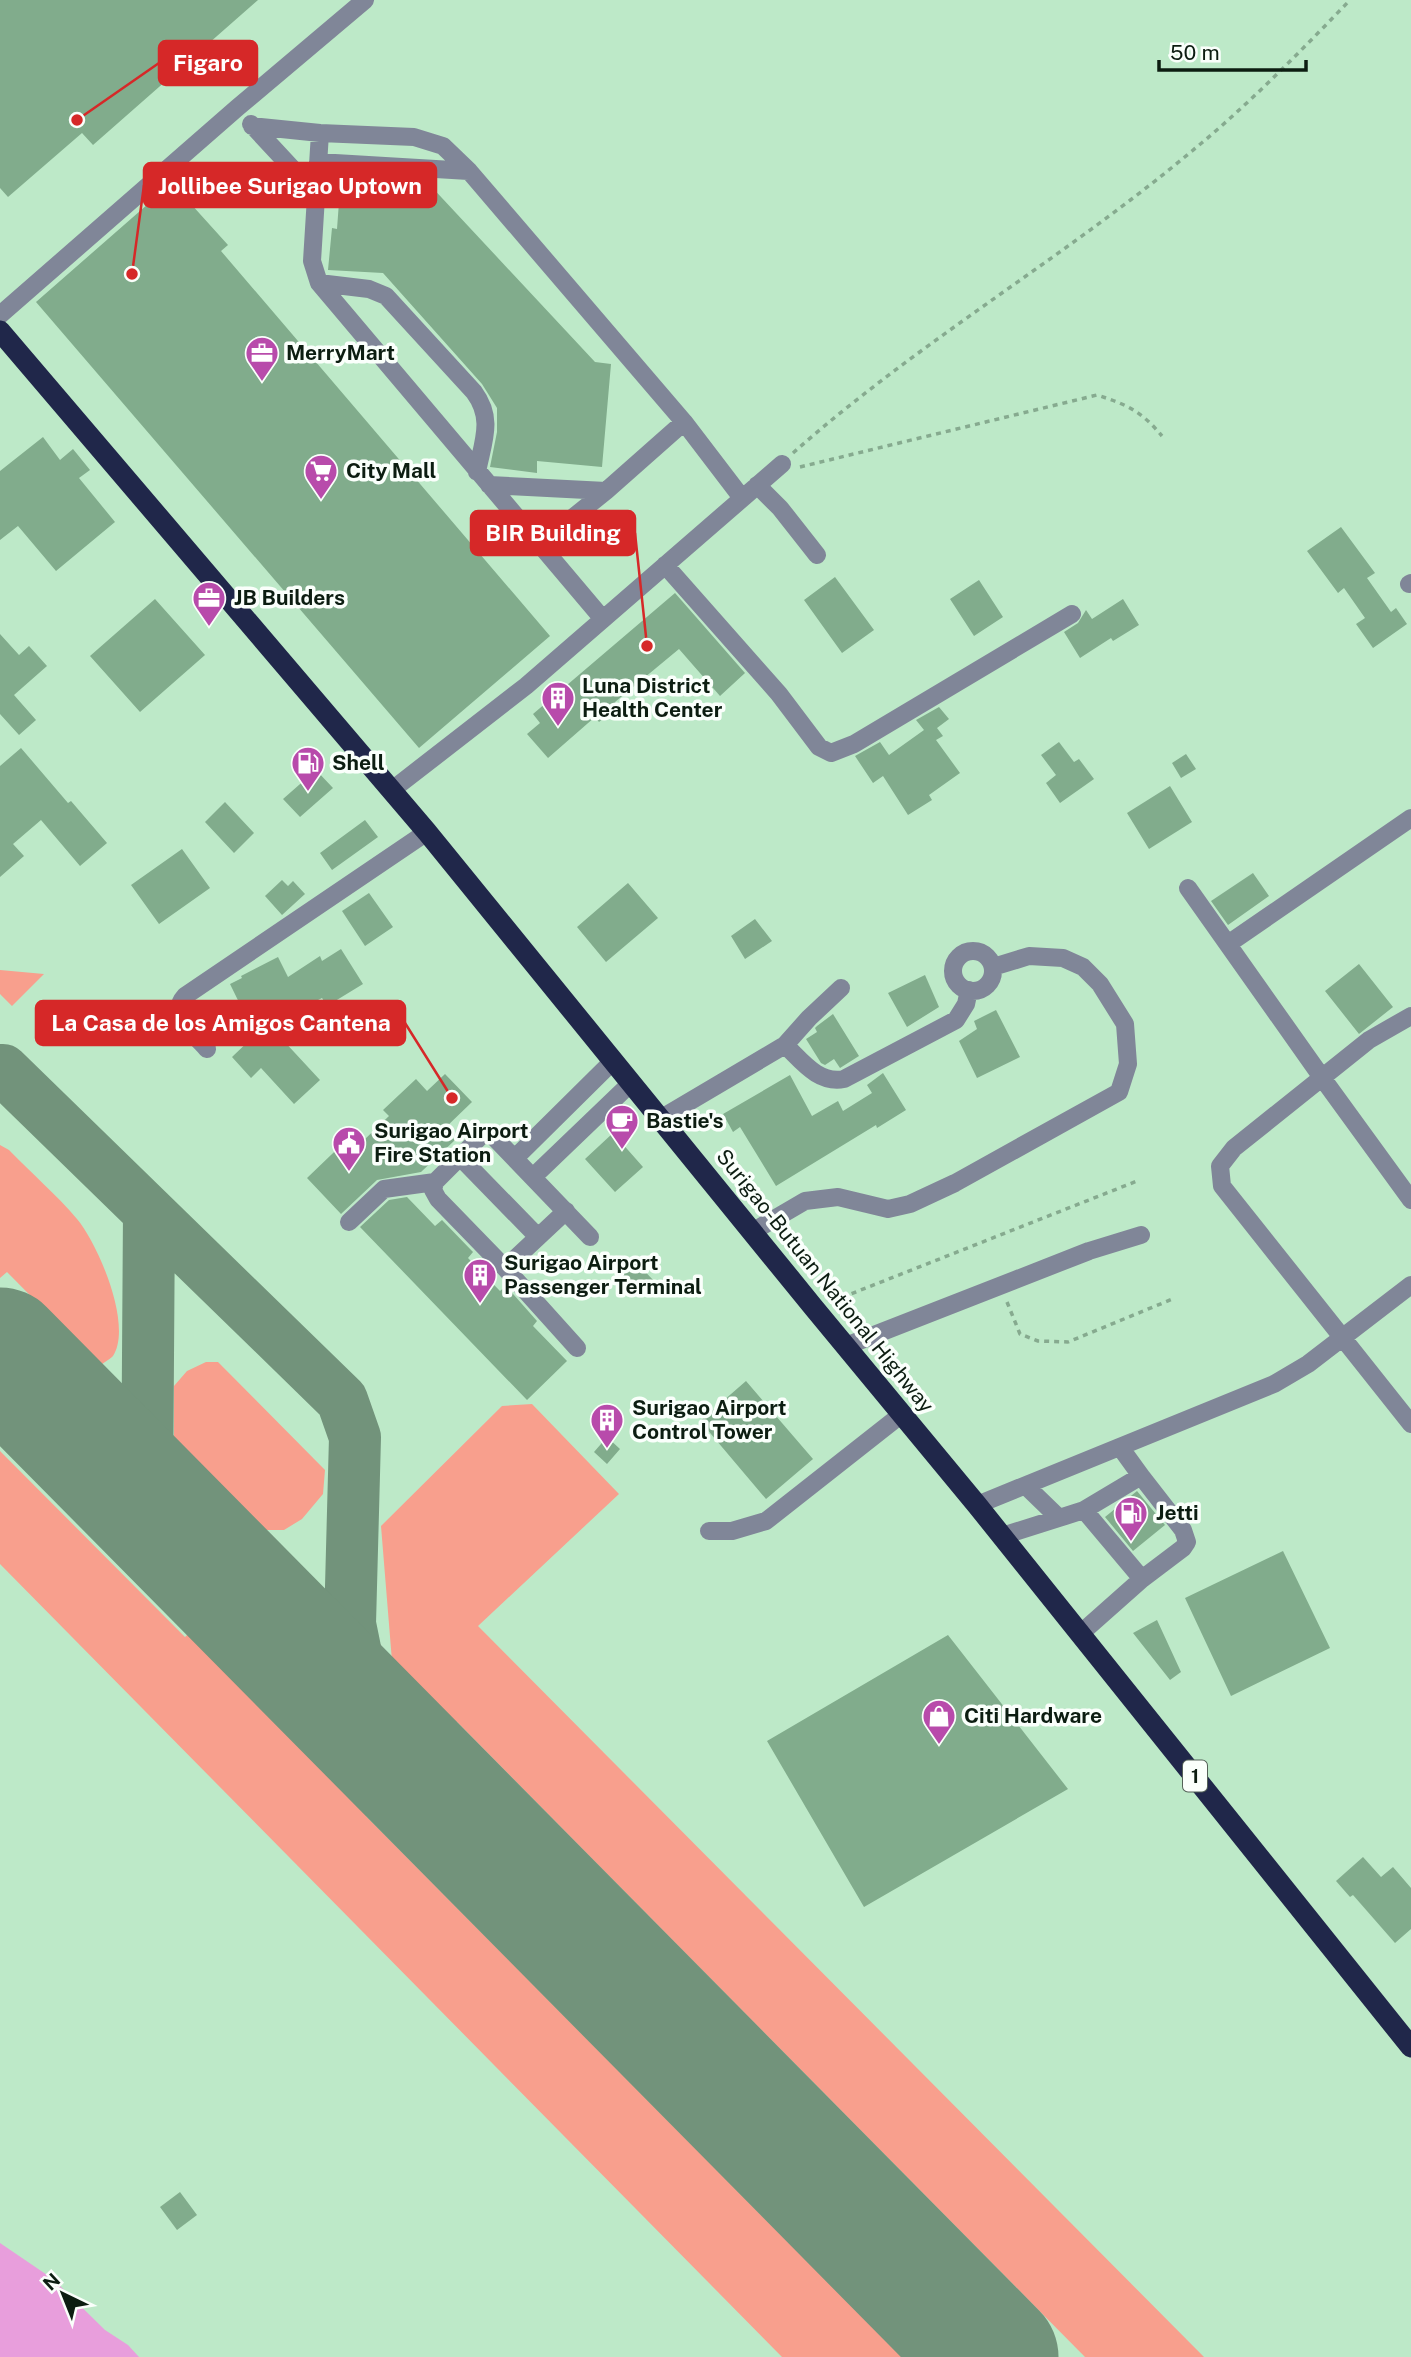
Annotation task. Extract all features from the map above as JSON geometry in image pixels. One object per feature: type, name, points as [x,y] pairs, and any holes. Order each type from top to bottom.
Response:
[{"type":"highway","name":"Surigao-Butuan National Highway","points":[[0,331],[427,832],[977,1505],[1411,2047]]},
{"type":"street","points":[[0,315],[365,0]]},
{"type":"street","points":[[237,108],[316,194]]},
{"type":"street","points":[[252,126],[414,137],[443,146],[470,172],[684,422],[742,498]]},
{"type":"street","points":[[320,132],[312,261],[319,283],[602,618]]},
{"type":"street","points":[[318,162],[470,172]]},
{"type":"street","points":[[319,283],[369,289],[386,296],[474,392],[482,403],[486,420],[483,479]]},
{"type":"street","points":[[540,544],[606,491],[684,422]]},
{"type":"street","points":[[392,790],[526,686],[770,474],[780,508],[817,555]]},
{"type":"street","points":[[483,479],[606,491]]},
{"type":"street","points":[[665,565],[779,694],[819,747],[831,753],[840,752],[854,744],[1072,614]]},
{"type":"street","points":[[1228,944],[1411,818]]},
{"type":"street","points":[[206,1049],[179,1013],[178,1007],[185,996],[427,832]]},
{"type":"street","points":[[1188,888],[1411,1200]]},
{"type":"street","points":[[968,951],[981,952],[987,956],[993,967],[991,980],[982,989],[969,990],[958,983],[954,971],[958,959],[968,951]]},
{"type":"street","points":[[752,1232],[805,1201],[838,1197],[888,1209],[910,1204],[956,1183],[1119,1092],[1128,1064],[1125,1024],[1100,984],[1083,968],[1063,958],[1029,956],[993,967]]},
{"type":"street","points":[[660,1119],[785,1045],[841,988]]},
{"type":"street","points":[[785,1045],[825,1080],[844,1079],[956,1020],[966,1004],[969,990]]},
{"type":"street","points":[[1411,1016],[1369,1041],[1234,1148],[1220,1166],[1222,1186],[1411,1424]]},
{"type":"street","points":[[515,1158],[614,1061]]},
{"type":"street","points":[[533,1177],[631,1083]]},
{"type":"street","points":[[577,1348],[438,1199],[433,1190],[435,1182],[485,1133],[496,1136],[590,1237]]},
{"type":"street","points":[[460,1157],[538,1237]]},
{"type":"street","points":[[349,1222],[384,1189],[435,1182]]},
{"type":"street","points":[[505,1268],[566,1211]]},
{"type":"street","points":[[846,1346],[999,1284],[1141,1235]]},
{"type":"street","points":[[977,1505],[1274,1384],[1308,1364],[1411,1286]]},
{"type":"street","points":[[709,1531],[732,1531],[766,1521],[902,1414]]},
{"type":"street","points":[[1080,1634],[1187,1542],[1183,1530],[1120,1447]]},
{"type":"street","points":[[1002,1536],[1084,1510],[1141,1476]]},
{"type":"street","points":[[1026,1486],[1059,1518]]},
{"type":"street","points":[[1084,1510],[1142,1579]]},
{"type":"path","points":[[770,474],[821,429],[901,367],[1192,152],[1266,86],[1350,0]]},
{"type":"path","points":[[770,474],[1097,395],[1135,410],[1162,436]]},
{"type":"path","points":[[814,1308],[1137,1181]]},
{"type":"path","points":[[999,1284],[1020,1334],[1038,1340],[1068,1342],[1175,1298]]},
{"type":"shaded area","points":[[0,970],[44,974],[12,1006],[0,994]]},
{"type":"shaded area","points":[[0,1145],[9,1150],[77,1219],[103,1265],[119,1325],[118,1342],[113,1356],[100,1366],[7,1272],[0,1278]]},
{"type":"shaded area","points":[[206,1362],[218,1362],[325,1470],[323,1494],[302,1519],[284,1530],[262,1530],[174,1441],[174,1386],[187,1371]]},
{"type":"shaded area","points":[[532,1404],[619,1494],[478,1626],[1204,2357],[1085,2357],[457,1722],[443,1736],[417,1710],[429,1698],[392,1661],[381,1526],[502,1406]]},
{"type":"shaded area","points":[[0,1451],[185,1637],[201,1622],[380,1802],[366,1816],[902,2357],[782,2357],[0,1564]]},
{"type":"shaded area","points":[[0,2243],[53,2279],[105,2330],[128,2345],[139,2357],[0,2357]]},
{"type":"building","points":[[0,0],[258,0],[93,145],[82,133],[8,197],[0,188]]},
{"type":"building","points":[[341,175],[428,183],[595,362],[611,364],[602,467],[537,461],[537,473],[490,467],[497,432],[497,408],[482,384],[383,273],[328,270],[332,228],[337,229]]},
{"type":"building","name":"City Mall","points":[[172,183],[228,245],[221,251],[550,636],[419,748],[36,302]]},
{"type":"building","points":[[43,437],[60,460],[73,449],[90,470],[79,478],[115,522],[56,571],[18,526],[0,540],[0,471]]},
{"type":"building","points":[[1341,527],[1375,573],[1367,578],[1391,612],[1396,608],[1407,624],[1373,648],[1356,624],[1365,618],[1344,588],[1338,593],[1307,551]]},
{"type":"building","points":[[835,577],[874,630],[842,653],[804,600]]},
{"type":"building","points":[[979,580],[1003,617],[974,636],[950,599]]},
{"type":"building","points":[[675,593],[745,673],[720,696],[679,649],[615,702],[618,706],[599,722],[595,717],[548,758],[527,734],[540,723],[533,714]]},
{"type":"building","points":[[155,599],[205,655],[140,712],[90,656]]},
{"type":"building","points":[[1123,599],[1139,625],[1113,641],[1111,638],[1080,658],[1064,632],[1078,623],[1086,610],[1092,619]]},
{"type":"building","points":[[0,634],[19,655],[29,646],[47,666],[14,695],[36,720],[19,735],[0,714]]},
{"type":"building","points":[[939,707],[949,719],[937,728],[943,736],[936,740],[960,773],[929,795],[932,800],[908,815],[883,776],[873,783],[855,756],[880,742],[889,755],[924,730],[916,720]]},
{"type":"building","points":[[1059,742],[1074,762],[1079,759],[1094,779],[1060,803],[1046,783],[1056,775],[1041,755]]},
{"type":"building","points":[[21,748],[107,843],[80,866],[41,820],[13,844],[24,856],[0,877],[0,766]]},
{"type":"building","points":[[1186,754],[1196,769],[1181,778],[1172,763]]},
{"type":"building","name":"Shell","points":[[316,770],[333,788],[300,817],[283,799]]},
{"type":"building","points":[[1170,786],[1192,822],[1149,849],[1127,813]]},
{"type":"building","points":[[225,802],[254,833],[234,853],[205,822]]},
{"type":"building","points":[[365,820],[378,837],[332,870],[320,853]]},
{"type":"building","points":[[182,849],[210,888],[159,924],[131,885]]},
{"type":"building","points":[[1253,873],[1269,896],[1228,925],[1211,901]]},
{"type":"building","points":[[282,880],[288,886],[293,881],[305,894],[282,915],[265,896]]},
{"type":"building","points":[[628,883],[658,918],[606,962],[577,927]]},
{"type":"building","points":[[369,893],[393,927],[365,946],[342,911]]},
{"type":"building","points":[[755,919],[772,941],[745,959],[731,936]]},
{"type":"building","points":[[341,949],[363,984],[327,1006],[322,998],[269,1025],[320,1080],[294,1104],[261,1068],[251,1078],[232,1057],[255,1035],[230,984],[278,957],[288,977],[320,956],[322,961]]},
{"type":"building","points":[[1359,964],[1393,1007],[1359,1034],[1325,991]]},
{"type":"building","points":[[925,975],[939,1007],[907,1027],[888,993]]},
{"type":"building","points":[[996,1010],[1020,1057],[977,1078],[959,1041],[977,1029],[974,1021]]},
{"type":"building","points":[[833,1014],[859,1056],[840,1068],[834,1059],[825,1065],[821,1063],[806,1039],[817,1032],[815,1028]]},
{"type":"building","points":[[883,1073],[906,1110],[877,1128],[876,1125],[776,1186],[740,1127],[733,1132],[723,1114],[790,1075],[812,1116],[838,1101],[843,1111],[872,1093],[867,1085]]},
{"type":"building","points":[[445,1074],[472,1102],[444,1129],[455,1140],[421,1172],[377,1180],[341,1214],[307,1178],[356,1131],[364,1140],[389,1116],[383,1110],[416,1079],[427,1091]]},
{"type":"building","points":[[613,1133],[643,1167],[615,1192],[585,1159]]},
{"type":"building","name":"Surigao Airport Passenger Terminal","points":[[407,1197],[435,1226],[442,1220],[473,1252],[468,1258],[500,1291],[506,1286],[537,1321],[533,1326],[567,1361],[527,1400],[360,1227],[389,1200]]},
{"type":"building","points":[[635,1261],[654,1281],[639,1295],[620,1275]]},
{"type":"building","points":[[746,1381],[813,1459],[766,1499],[700,1421]]},
{"type":"building","name":"Surigao Airport Control Tower","points":[[607,1437],[620,1449],[607,1464],[594,1452]]},
{"type":"building","points":[[1137,1491],[1165,1525],[1133,1551],[1105,1517]]},
{"type":"building","points":[[1283,1551],[1330,1648],[1231,1696],[1185,1598]]},
{"type":"building","points":[[1157,1620],[1181,1672],[1170,1680],[1133,1633]]},
{"type":"building","name":"Citi Hardware","points":[[948,1635],[1068,1789],[864,1907],[767,1741]]},
{"type":"building","points":[[1363,1857],[1381,1877],[1393,1867],[1411,1888],[1411,1929],[1395,1943],[1353,1895],[1350,1897],[1336,1881]]},
{"type":"building","points":[[180,2192],[197,2215],[177,2230],[160,2207]]},
{"type":"taxiway","points":[[0,1070],[342,1400],[355,1437],[350,1624],[364,1693],[381,1739]]},
{"type":"taxiway","points":[[147,1502],[149,1212]]},
{"type":"runway","points":[[0,1353],[993,2357]]},
{"type":"place","name":"Figaro","points":[[77,120]]},
{"type":"place","name":"Jollibee Surigao Uptown","points":[[132,274]]},
{"type":"place","name":"MerryMart","points":[[262,383]]},
{"type":"place","name":"City Mall","points":[[321,501]]},
{"type":"place","name":"JB Builders","points":[[209,628]]},
{"type":"place","name":"BIR Building","points":[[647,646]]},
{"type":"place","name":"Luna District Health Center","points":[[558,728]]},
{"type":"place","name":"Shell","points":[[308,793]]},
{"type":"place","name":"La Casa de los Amigos Cantena","points":[[452,1098]]},
{"type":"place","name":"Bastie's","points":[[622,1151]]},
{"type":"place","name":"Surigao Airport Fire Station","points":[[349,1173]]},
{"type":"place","name":"Surigao Airport Passenger Terminal","points":[[480,1305]]},
{"type":"place","name":"Surigao Airport Control Tower","points":[[607,1450]]},
{"type":"place","name":"Jetti","points":[[1131,1543]]},
{"type":"place","name":"Citi Hardware","points":[[939,1746]]}]
